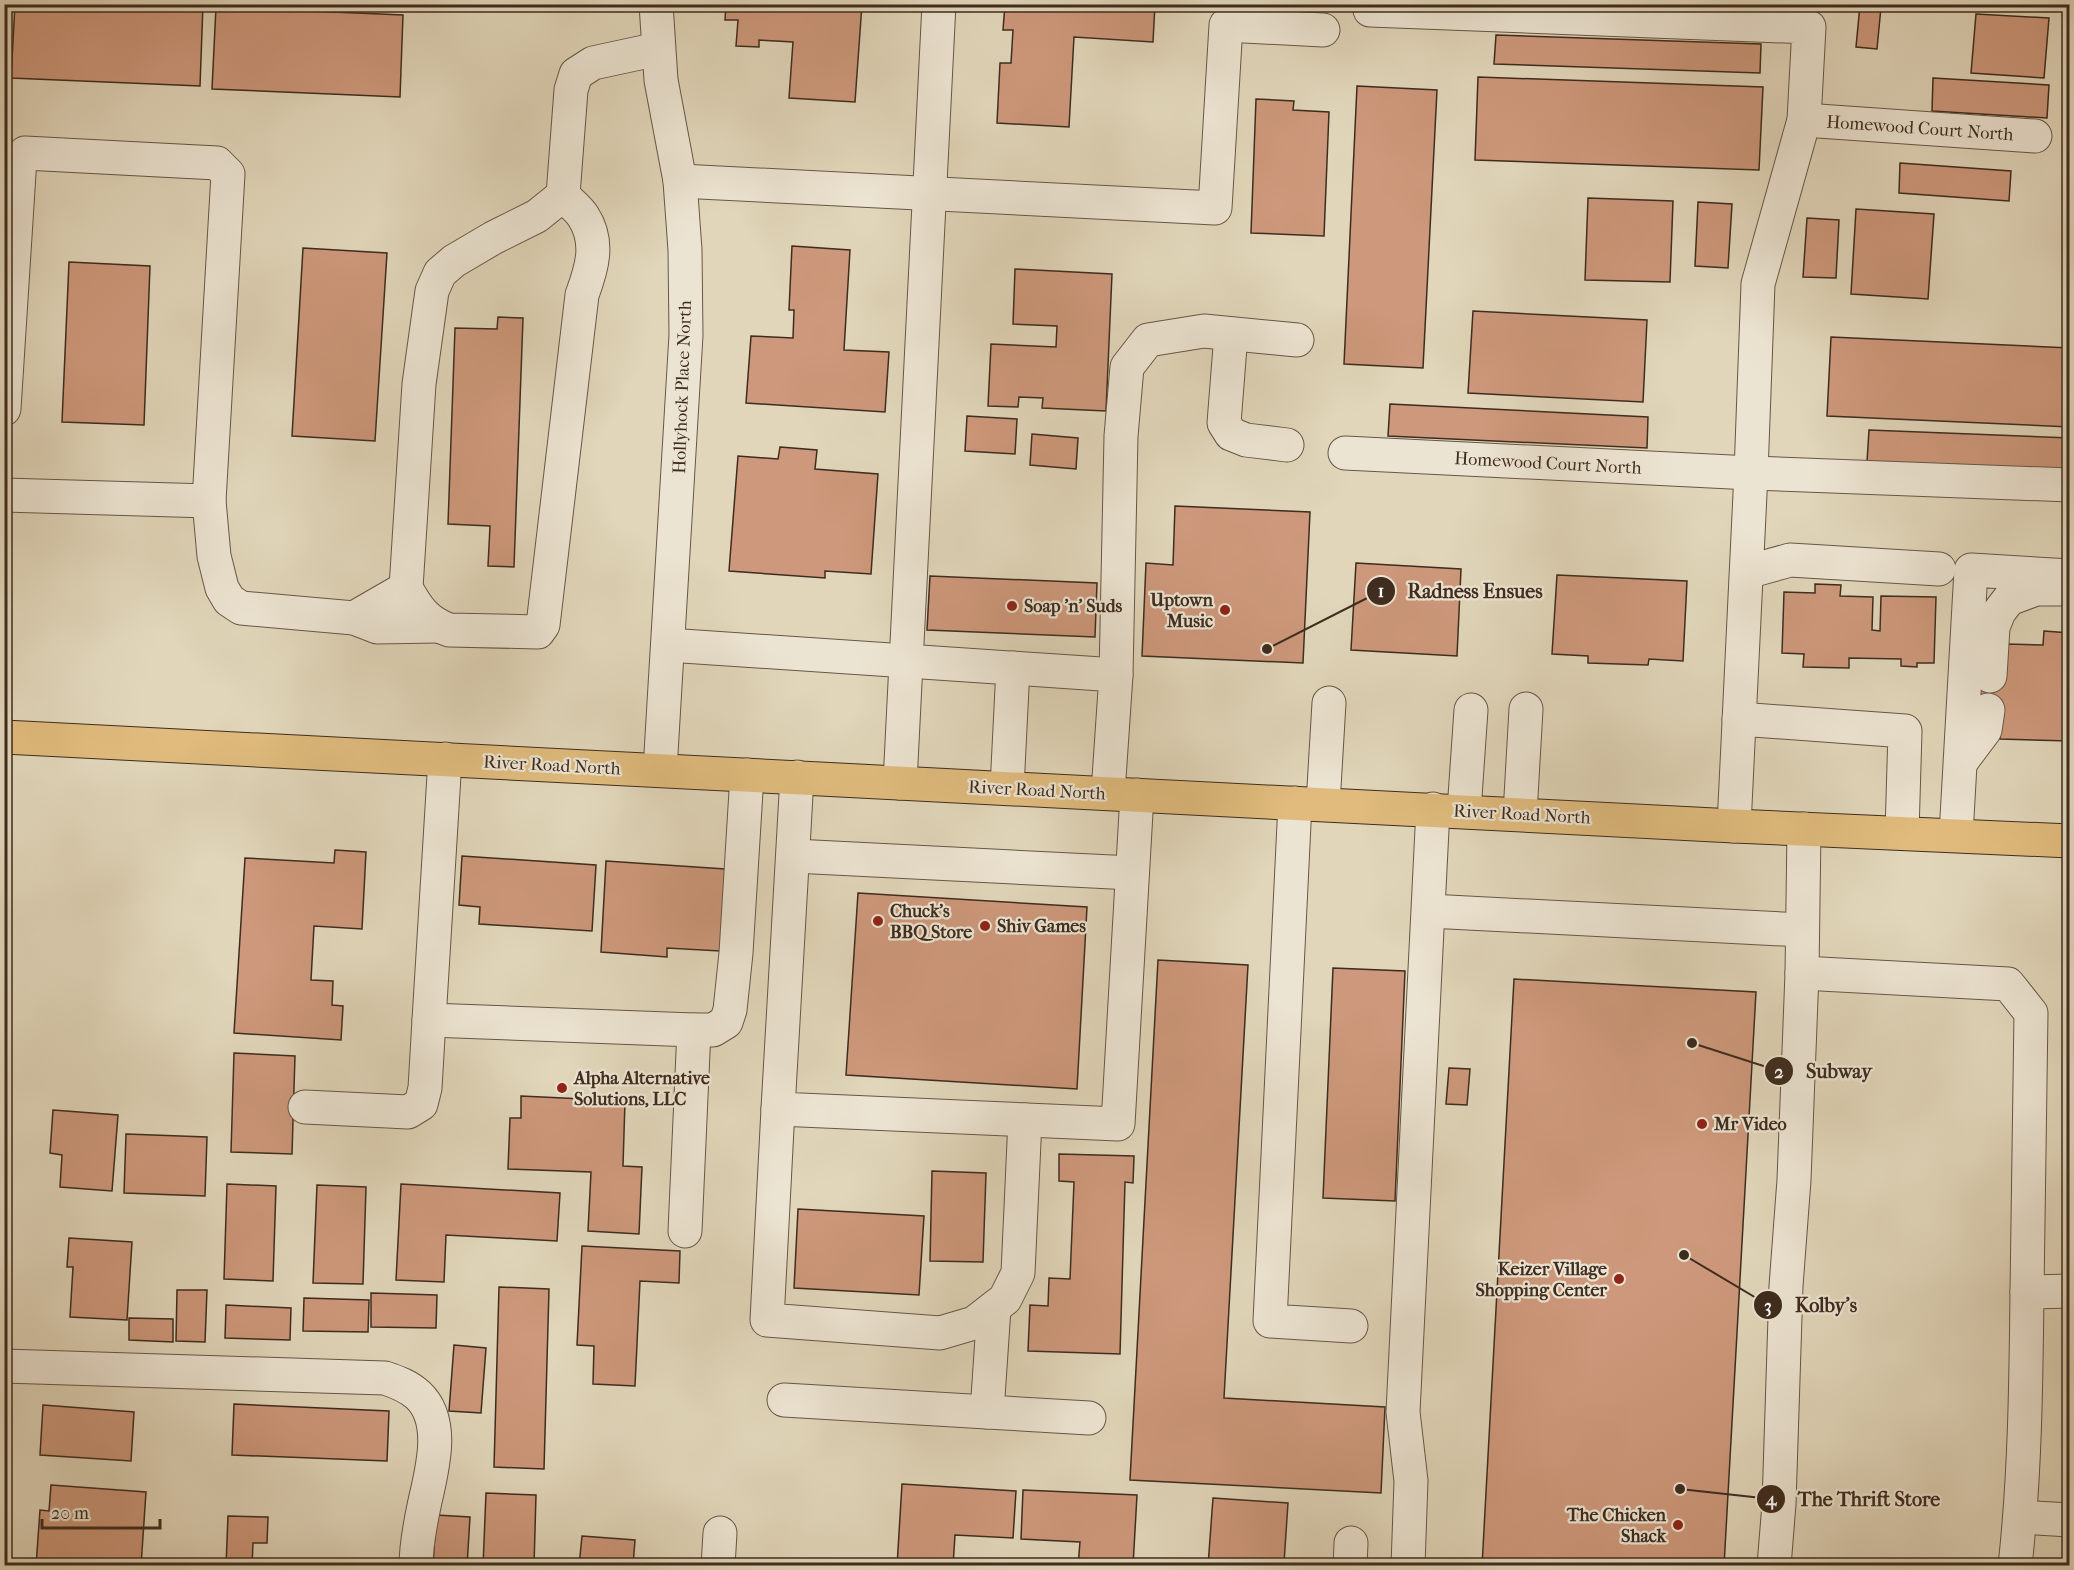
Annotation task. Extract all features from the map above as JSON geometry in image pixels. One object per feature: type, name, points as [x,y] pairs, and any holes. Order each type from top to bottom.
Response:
[{"type":"main road","name":"River Road North","points":[[4,737],[1734,826],[2070,841]]},
{"type":"street","name":"Hollyhock Place North","points":[[656,4],[661,80],[680,181],[685,250],[686,335],[660,770]]},
{"type":"street","points":[[900,783],[939,4]]},
{"type":"street","name":"Homewood Court North","points":[[1370,10],[1809,27],[1804,120],[1758,284],[1734,826]]},
{"type":"street","points":[[680,181],[1215,208],[1226,25],[1323,30]]},
{"type":"street","points":[[437,626],[417,608],[406,588],[419,384],[432,291],[440,273],[454,261],[537,216],[563,195],[571,90],[576,74],[592,63],[658,49]]},
{"type":"street","name":"Homewood Court North","points":[[1804,120],[2035,136]]},
{"type":"street","points":[[4,409],[20,158],[25,153],[217,163],[228,174],[209,501],[214,556],[222,588],[229,600],[241,608],[354,618],[377,627],[437,626],[449,630],[538,632],[543,626],[582,295],[593,264],[590,231],[583,215],[563,195]]},
{"type":"street","points":[[778,1109],[1118,1124],[1132,873],[1123,794],[1116,675],[1121,436],[1127,367],[1148,340],[1204,332],[1297,340]]},
{"type":"street","points":[[1232,334],[1224,423],[1231,434],[1246,440],[1287,445]]},
{"type":"street","name":"Homewood Court North","points":[[1345,453],[1751,473],[2070,485]]},
{"type":"street","points":[[4,495],[209,501]]},
{"type":"street","points":[[1747,572],[1790,560],[1939,569]]},
{"type":"street","points":[[1956,835],[1971,570],[2070,576]]},
{"type":"street","points":[[354,618],[406,588]]},
{"type":"street","points":[[1990,676],[1993,627],[1999,612],[2009,599],[2036,589],[2060,589],[2070,592]]},
{"type":"street","points":[[668,645],[1116,675]]},
{"type":"street","points":[[1007,788],[1013,668]]},
{"type":"street","points":[[1329,703],[1309,803],[1270,1321],[1351,1326]]},
{"type":"street","points":[[1520,814],[1526,709]]},
{"type":"street","points":[[1408,1566],[1411,1481],[1403,1412],[1429,911],[1448,810],[1471,710]]},
{"type":"street","points":[[1961,762],[1985,730],[1988,710]]},
{"type":"street","points":[[1739,719],[1905,731],[1902,833]]},
{"type":"street","points":[[305,1107],[408,1112],[421,1104],[425,1088],[445,759]]},
{"type":"street","points":[[429,1020],[694,1030],[713,1030],[726,1022],[730,1010],[736,953],[747,775]]},
{"type":"street","points":[[797,777],[767,1320],[940,1333],[974,1323],[994,1308],[1005,1299],[1018,1273],[1025,1120]]},
{"type":"street","points":[[1774,1566],[1779,1504],[1781,1388],[1794,1180],[1802,973],[1804,829]]},
{"type":"street","points":[[794,856],[1132,873]]},
{"type":"street","points":[[1429,911],[1802,930]]},
{"type":"street","points":[[1802,973],[2008,984],[2031,1013],[2026,1409],[2015,1566]]},
{"type":"street","points":[[686,1230],[694,1030]]},
{"type":"street","points":[[2027,1292],[2070,1291]]},
{"type":"street","points":[[987,1412],[994,1308]]},
{"type":"street","points":[[4,1366],[385,1378],[403,1384],[419,1396],[424,1403],[429,1411],[434,1431],[433,1468],[424,1506],[416,1566]]},
{"type":"street","points":[[784,1400],[1089,1418]]},
{"type":"street","points":[[2020,1517],[2070,1520]]},
{"type":"street","points":[[718,1566],[720,1533]]},
{"type":"building","points":[[15,4],[203,4],[200,86],[11,78]]},
{"type":"building","points":[[726,4],[862,4],[855,102],[789,98],[793,42],[759,40],[759,47],[736,46],[738,20],[725,20]]},
{"type":"building","points":[[1005,4],[1155,4],[1153,42],[1074,37],[1069,127],[997,123],[1000,63],[1011,63],[1013,30],[1003,30]]},
{"type":"building","points":[[1860,5],[1881,7],[1877,49],[1856,47]]},
{"type":"building","points":[[216,7],[403,15],[400,97],[212,89]]},
{"type":"building","points":[[1976,14],[2049,18],[2044,78],[1971,73]]},
{"type":"building","points":[[1496,35],[1761,44],[1760,73],[1494,64]]},
{"type":"building","points":[[1478,77],[1763,87],[1759,170],[1475,160]]},
{"type":"building","points":[[1933,78],[2049,85],[2047,118],[1932,111]]},
{"type":"building","points":[[1357,86],[1437,90],[1423,368],[1344,364]]},
{"type":"building","points":[[1256,99],[1294,101],[1293,110],[1329,112],[1324,236],[1251,233]]},
{"type":"building","points":[[1900,163],[2011,171],[2009,201],[1899,193]]},
{"type":"building","points":[[1588,198],[1673,201],[1670,282],[1585,280]]},
{"type":"building","points":[[1698,202],[1732,204],[1728,268],[1695,266]]},
{"type":"building","points":[[1856,209],[1934,214],[1928,299],[1851,294]]},
{"type":"building","points":[[1807,218],[1839,220],[1836,278],[1803,277]]},
{"type":"building","points":[[792,246],[850,250],[844,350],[889,352],[885,412],[746,403],[751,336],[793,338],[794,310],[789,310]]},
{"type":"building","points":[[303,248],[387,253],[375,441],[292,436]]},
{"type":"building","points":[[69,262],[150,266],[144,425],[62,422]]},
{"type":"building","points":[[1015,269],[1112,274],[1106,411],[1042,408],[1043,398],[1019,397],[1018,407],[988,406],[991,344],[1056,347],[1057,326],[1013,324]]},
{"type":"building","points":[[1473,311],[1647,320],[1643,402],[1468,393]]},
{"type":"building","points":[[498,317],[523,318],[514,567],[488,566],[490,526],[448,524],[455,328],[497,329]]},
{"type":"building","points":[[1831,337],[2070,348],[2070,427],[1827,416]]},
{"type":"building","points":[[1390,404],[1648,417],[1647,448],[1388,436]]},
{"type":"building","points":[[967,416],[1017,419],[1015,454],[965,451]]},
{"type":"building","points":[[1869,430],[2070,438],[2070,470],[1867,462]]},
{"type":"building","points":[[1032,434],[1078,438],[1076,469],[1030,465]]},
{"type":"building","points":[[780,447],[817,450],[815,469],[878,474],[871,574],[825,571],[825,578],[729,571],[738,456],[778,459]]},
{"type":"building","name":"Uptown Music","points":[[1175,506],[1310,512],[1303,663],[1142,656],[1146,563],[1173,565]]},
{"type":"building","points":[[1356,563],[1461,569],[1457,656],[1351,650]]},
{"type":"building","points":[[1557,575],[1687,581],[1683,661],[1649,659],[1648,665],[1588,663],[1588,656],[1552,654]]},
{"type":"building","name":"Soap 'n' Suds","points":[[930,576],[1097,583],[1095,637],[927,630]]},
{"type":"building","points":[[1815,584],[1841,585],[1840,596],[1873,597],[1872,630],[1880,631],[1881,596],[1936,597],[1934,663],[1917,663],[1917,667],[1901,666],[1901,659],[1849,658],[1849,668],[1803,667],[1804,654],[1782,653],[1784,592],[1815,593]]},
{"type":"building","points":[[2044,631],[2070,633],[2070,741],[2000,739],[2001,710],[1972,709],[1973,675],[2007,644],[2043,645]]},
{"type":"building","points":[[335,850],[366,852],[362,929],[314,926],[311,980],[333,981],[332,1005],[343,1006],[341,1040],[234,1033],[245,858],[334,863]]},
{"type":"building","points":[[462,856],[596,865],[592,931],[479,924],[480,907],[459,905]]},
{"type":"building","points":[[606,861],[725,869],[720,951],[667,948],[667,957],[601,952]]},
{"type":"building","points":[[858,893],[1087,907],[1077,1089],[846,1075]]},
{"type":"building","points":[[1158,960],[1248,965],[1224,1398],[1385,1407],[1381,1493],[1130,1480]]},
{"type":"building","points":[[1333,968],[1405,971],[1395,1201],[1323,1198]]},
{"type":"building","name":"Keizer Village Shopping Center","points":[[1514,979],[1756,992],[1724,1566],[1482,1566]]},
{"type":"building","points":[[234,1053],[295,1056],[292,1154],[231,1152]]},
{"type":"building","points":[[1449,1068],[1470,1069],[1467,1105],[1446,1104]]},
{"type":"building","points":[[521,1096],[625,1101],[623,1166],[642,1167],[639,1234],[588,1231],[591,1172],[508,1169],[510,1118],[521,1118]]},
{"type":"building","points":[[53,1110],[118,1115],[112,1191],[60,1187],[62,1155],[50,1153]]},
{"type":"building","points":[[126,1134],[207,1137],[205,1196],[124,1193]]},
{"type":"building","points":[[1059,1154],[1134,1156],[1133,1183],[1125,1182],[1120,1354],[1028,1351],[1030,1305],[1048,1306],[1049,1278],[1070,1279],[1074,1182],[1059,1181]]},
{"type":"building","points":[[932,1171],[986,1173],[983,1262],[930,1261]]},
{"type":"building","points":[[227,1184],[276,1186],[273,1281],[224,1279]]},
{"type":"building","points":[[401,1184],[560,1193],[557,1241],[446,1235],[444,1282],[396,1280]]},
{"type":"building","points":[[317,1185],[366,1187],[363,1284],[313,1283]]},
{"type":"building","points":[[798,1209],[924,1216],[919,1295],[794,1288]]},
{"type":"building","points":[[69,1238],[132,1242],[127,1320],[70,1317],[73,1267],[67,1267]]},
{"type":"building","points":[[582,1246],[680,1251],[679,1283],[640,1281],[635,1386],[593,1384],[594,1346],[577,1345]]},
{"type":"building","points":[[499,1287],[549,1289],[544,1469],[494,1467]]},
{"type":"building","points":[[177,1290],[207,1290],[205,1342],[176,1341]]},
{"type":"building","points":[[371,1293],[437,1295],[436,1328],[371,1327]]},
{"type":"building","points":[[304,1298],[369,1300],[368,1332],[303,1331]]},
{"type":"building","points":[[226,1305],[291,1308],[290,1340],[225,1338]]},
{"type":"building","points":[[129,1318],[173,1319],[173,1342],[129,1340]]},
{"type":"building","points":[[454,1345],[486,1348],[481,1413],[449,1411]]},
{"type":"building","points":[[234,1404],[389,1411],[387,1461],[232,1455]]},
{"type":"building","points":[[43,1405],[134,1412],[131,1461],[40,1455]]},
{"type":"building","points":[[902,1484],[1016,1491],[1013,1538],[955,1535],[953,1566],[897,1566]]},
{"type":"building","points":[[51,1485],[146,1492],[141,1566],[36,1566],[40,1510],[49,1511]]},
{"type":"building","points":[[1023,1490],[1137,1495],[1133,1566],[1078,1566],[1080,1542],[1021,1539]]},
{"type":"building","points":[[486,1493],[536,1495],[534,1566],[483,1566]]},
{"type":"building","points":[[1213,1498],[1288,1503],[1284,1563],[1261,1561],[1261,1566],[1208,1566]]},
{"type":"building","points":[[436,1515],[470,1517],[467,1566],[433,1566]]},
{"type":"building","points":[[228,1516],[268,1517],[267,1543],[253,1543],[252,1566],[226,1566]]},
{"type":"building","points":[[582,1536],[635,1540],[633,1566],[579,1566]]},
{"type":"place","name":"Soap 'n' Suds","points":[[1012,606]]},
{"type":"place","name":"Uptown Music","points":[[1225,610]]},
{"type":"place","name":"Radness Ensues","points":[[1267,649]]},
{"type":"place","name":"Chuck's BBQ Store","points":[[878,921]]},
{"type":"place","name":"Shiv Games","points":[[985,926]]},
{"type":"place","name":"Subway","points":[[1692,1043]]},
{"type":"place","name":"Alpha Alternative Solutions, LLC","points":[[562,1088]]},
{"type":"place","name":"Mr Video","points":[[1702,1124]]},
{"type":"place","name":"Kolby's","points":[[1684,1255]]},
{"type":"place","name":"Keizer Village Shopping Center","points":[[1619,1279]]},
{"type":"place","name":"The Thrift Store","points":[[1680,1489]]},
{"type":"place","name":"The Chicken Shack","points":[[1678,1525]]}]
